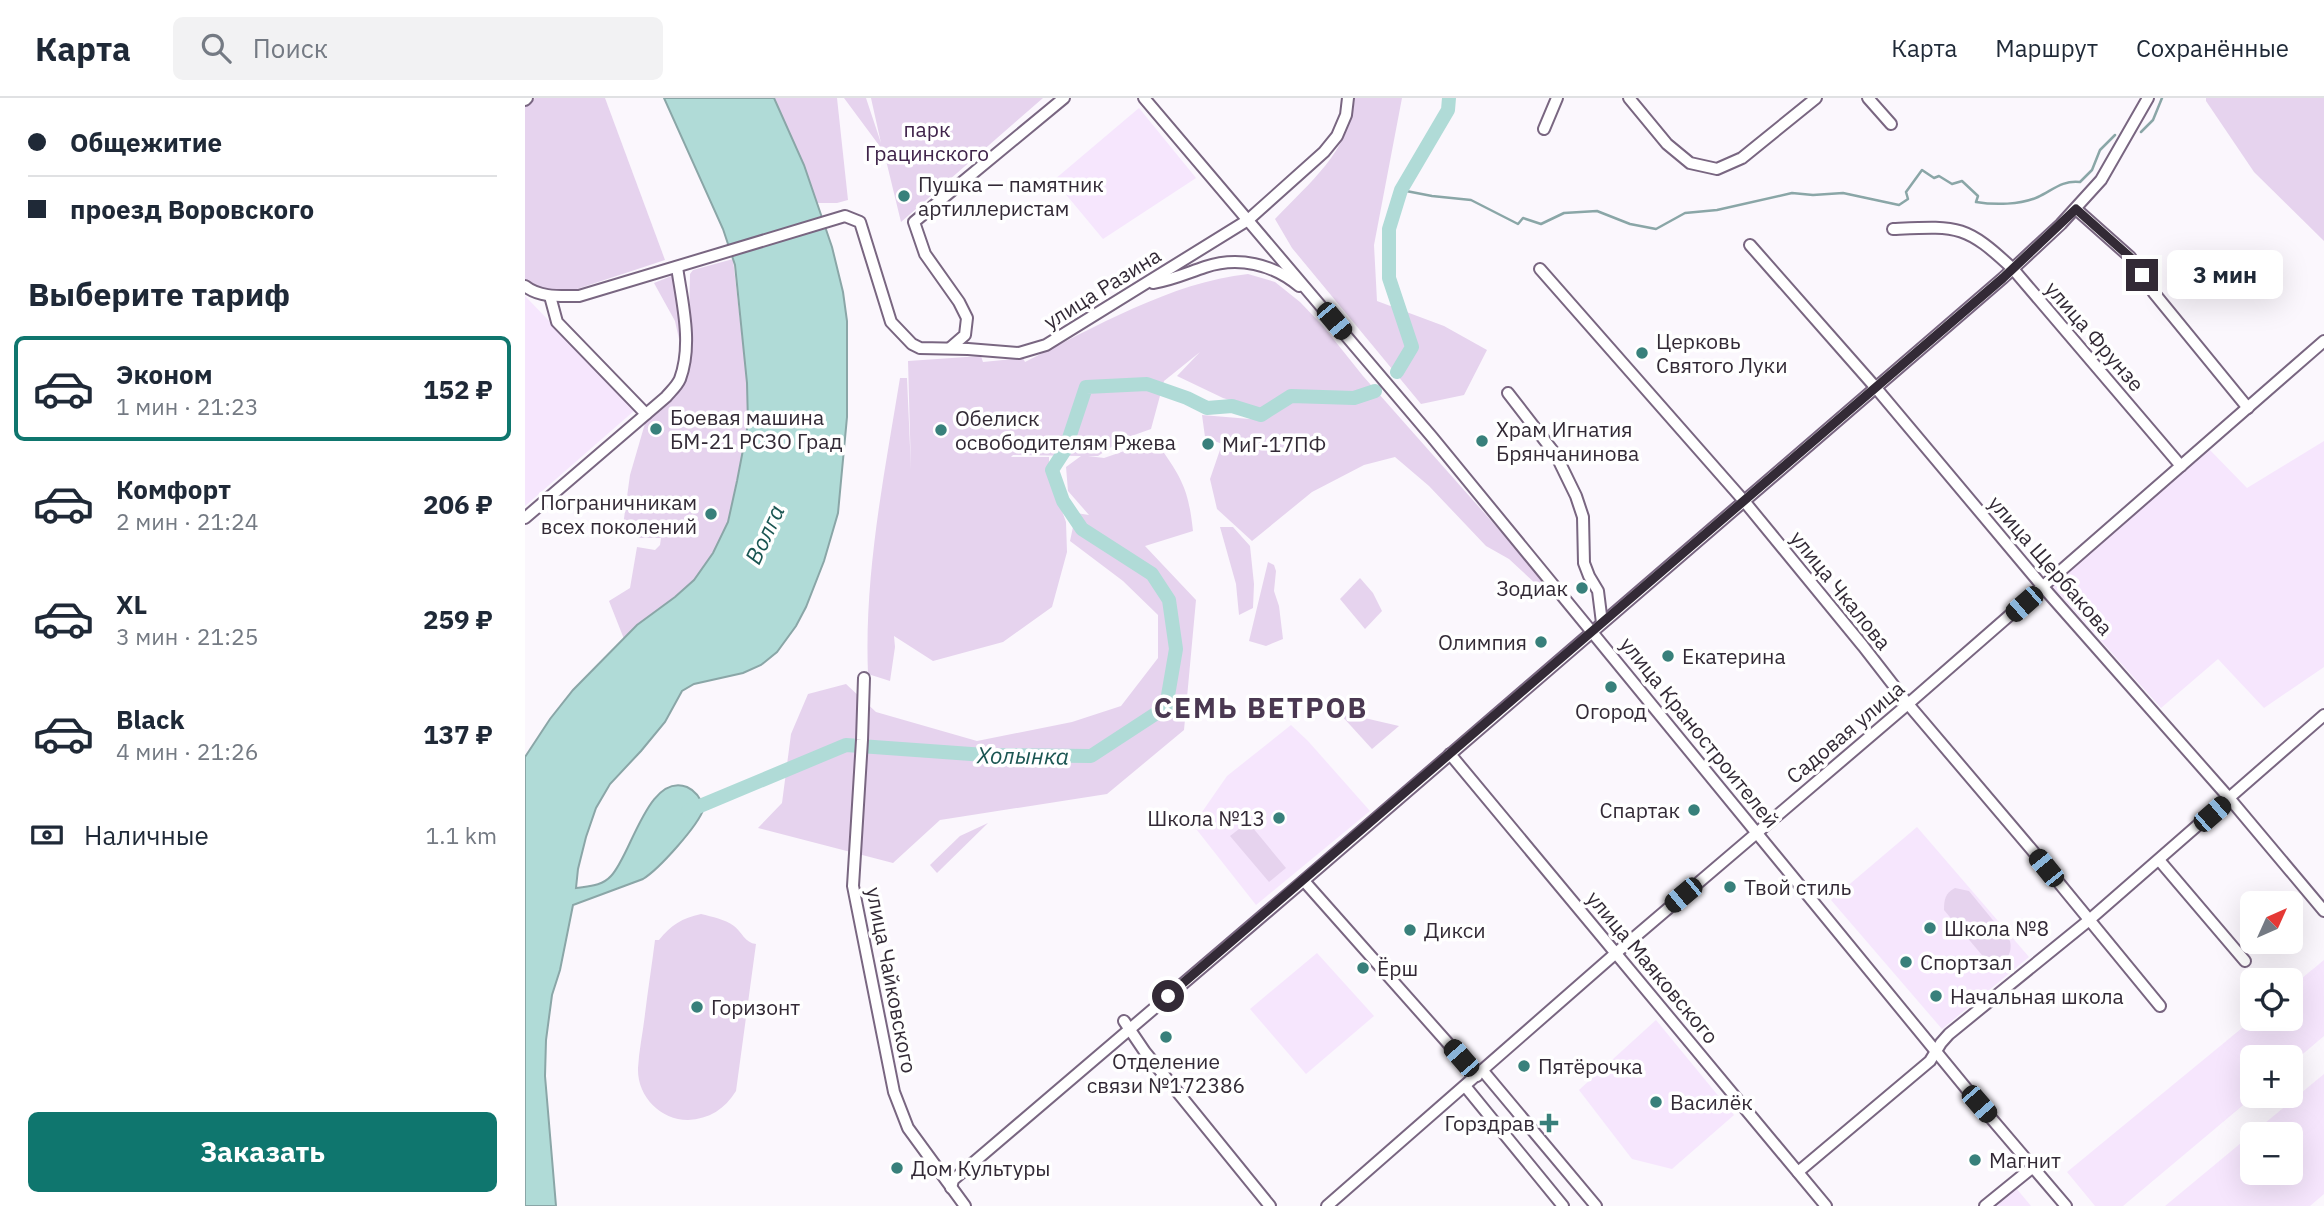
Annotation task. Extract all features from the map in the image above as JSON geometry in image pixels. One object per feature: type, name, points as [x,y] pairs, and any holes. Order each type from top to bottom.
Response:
[{"type":"street","points":[[950,348],[965,335],[967,318],[925,254],[914,222],[1064,98]]},
{"type":"street","name":"улица Краностроителей","points":[[1144,98],[1593,632],[1979,1104],[2066,1206]]},
{"type":"street","name":"улица Разина","points":[[677,267],[845,216],[860,222],[891,322],[905,338],[920,348],[1019,353],[1046,345],[1248,220],[1331,144],[1346,115],[1348,98]]},
{"type":"street","points":[[1544,129],[1557,98]]},
{"type":"street","points":[[1629,98],[1667,144],[1690,163],[1717,169],[1742,158],[1816,98]]},
{"type":"street","points":[[1868,98],[1891,124]]},
{"type":"street","points":[[951,1188],[953,1180],[1126,1025],[1304,881],[2013,269],[2076,209],[2101,180],[2148,98]]},
{"type":"street","points":[[2076,209],[2130,257],[2154,293],[2248,408]]},
{"type":"street","name":"улица Фрунзе","points":[[1893,229],[1943,227],[1968,232],[1986,244],[2013,269],[2181,466]]},
{"type":"street","name":"улица Щербакова","points":[[1750,245],[2324,911]]},
{"type":"street","points":[[1147,284],[1172,280],[1218,263],[1237,261],[1275,270],[1319,303]]},
{"type":"street","points":[[525,286],[550,296],[579,296],[677,267],[685,332],[679,382],[666,397],[525,518]]},
{"type":"street","name":"улица Чкалова","points":[[1540,269],[1744,502],[1908,705],[2160,1006]]},
{"type":"street","points":[[550,296],[557,322],[646,414]]},
{"type":"street","name":"Садовая улица","points":[[1327,1206],[1616,953],[1908,705],[2324,341]]},
{"type":"street","points":[[1508,393],[1556,455],[1576,496],[1583,517],[1584,563],[1598,592],[1602,623]]},
{"type":"street","name":"улица Чайковского","points":[[864,678],[853,886],[894,1092],[908,1128],[965,1206]]},
{"type":"street","points":[[1798,1172],[1930,1061],[1949,1034],[2159,860],[2324,715]]},
{"type":"street","name":"улица Маяковского","points":[[1450,754],[1826,1206]]},
{"type":"street","points":[[2159,860],[2245,961]]},
{"type":"street","points":[[1304,881],[1480,1073],[1596,1206]]},
{"type":"street","points":[[1126,1025],[1270,1206]]},
{"type":"street","points":[[1465,1086],[1563,1206]]},
{"type":"street","points":[[1985,1206],[2033,1167]]},
{"type":"shaded area","points":[[1139,108],[1196,178],[1103,239],[1054,180]]},
{"type":"shaded area","points":[[525,296],[635,410],[525,506]]},
{"type":"shaded area","points":[[2324,441],[2324,667],[2264,708],[2218,659],[2161,708],[2052,586],[2209,449],[2247,488]]},
{"type":"shaded area","name":"Школа №13","points":[[1291,725],[1370,811],[1256,905],[1193,825],[1227,776]]},
{"type":"shaded area","name":"Школа №8","points":[[1917,827],[2029,957],[1942,1029],[1831,900]]},
{"type":"shaded area","points":[[1317,953],[1374,1016],[1306,1074],[1250,1009]]},
{"type":"shaded area","points":[[2324,960],[2324,1036],[2303,1054],[2303,1045],[2240,1045],[2240,1108],[2123,1206],[2095,1206],[2067,1172],[2240,1030],[2303,1031],[2303,977]]},
{"type":"shaded area","name":"Василёк","points":[[1656,1020],[1734,1115],[1672,1169],[1632,1159],[1579,1090]]},
{"type":"shaded area","points":[[2324,1074],[2324,1194],[2310,1206],[2165,1206],[2240,1144],[2240,1185],[2303,1185],[2303,1122],[2266,1122],[2283,1108],[2303,1108],[2303,1091]]},
{"type":"shaded area","points":[[2016,1188],[2031,1206],[1995,1206]]},
{"type":"green space","points":[[535,98],[605,98],[665,260],[574,290],[550,290],[525,279],[525,107]]},
{"type":"green space","points":[[774,98],[837,98],[848,200],[817,203],[804,165]]},
{"type":"green space","name":"парк Грацинского","points":[[844,98],[866,98],[881,143],[871,98],[1043,98],[901,222],[884,152]]},
{"type":"green space","points":[[1355,98],[1402,98],[1374,245],[1377,301],[1444,326],[1487,350],[1464,395],[1421,404],[1292,248],[1275,219],[1314,179],[1336,150],[1345,134]]},
{"type":"green space","points":[[2206,98],[2324,98],[2324,241],[2254,172]]},
{"type":"green space","points":[[733,259],[747,383],[748,424],[728,522],[713,553],[694,580],[637,625],[624,639],[609,601],[630,588],[637,547],[655,550],[660,545],[661,538],[641,538],[622,533],[630,475],[646,420],[688,361],[690,274],[693,270]]},
{"type":"green space","points":[[1248,274],[1275,282],[1300,302],[1556,594],[1537,585],[1509,559],[1486,546],[1429,486],[1395,457],[1364,465],[1312,492],[1252,541],[1217,509],[1210,479],[1222,444],[1205,437],[1202,415],[1250,419],[1282,408],[1293,394],[1261,410],[1223,398],[1177,376],[1200,352],[1164,381],[1151,429],[1123,439],[1098,456],[1088,456],[1104,458],[1136,447],[1162,450],[1184,488],[1193,531],[1145,546],[1196,600],[1184,730],[1107,794],[940,820],[893,863],[758,828],[782,803],[791,734],[808,694],[846,684],[876,712],[977,741],[1072,722],[1121,706],[1158,658],[1158,615],[1123,581],[1070,541],[1076,513],[1089,515],[1068,491],[1066,467],[1081,456],[1013,455],[1011,457],[1049,457],[1049,475],[1066,522],[1067,552],[1052,607],[1003,642],[933,661],[894,636],[890,681],[868,674],[872,562],[900,378],[907,378],[911,470],[908,361],[981,356],[983,362],[1023,358],[1025,362],[1105,321],[1162,296],[1191,286]]},
{"type":"green space","points":[[674,275],[680,319],[679,339],[675,321],[654,283]]},
{"type":"green space","points":[[1220,527],[1233,527],[1250,546],[1254,584],[1253,608],[1239,615],[1236,584]]},
{"type":"green space","points":[[1268,562],[1274,565],[1276,571],[1274,591],[1279,606],[1283,639],[1266,646],[1249,641]]},
{"type":"green space","points":[[1360,578],[1373,593],[1382,611],[1365,629],[1340,599]]},
{"type":"green space","points":[[1343,713],[1399,726],[1372,749],[1341,715]]},
{"type":"green space","points":[[1248,822],[1286,868],[1269,882],[1230,836]]},
{"type":"green space","points":[[988,823],[937,873],[930,865],[960,836]]},
{"type":"green space","points":[[1955,888],[1969,891],[2010,941],[2009,954],[2001,964],[1992,967],[1944,910],[1946,897]]},
{"type":"green space","name":"Горизонт","points":[[701,914],[730,924],[749,942],[756,944],[736,1091],[716,1112],[703,1118],[688,1120],[668,1116],[652,1105],[641,1088],[638,1068],[655,940],[659,940],[677,923]]},
{"type":"water","name":"Волга","points":[[664,98],[774,98],[804,165],[832,247],[847,321],[847,417],[838,513],[824,561],[806,607],[777,652],[761,665],[743,673],[694,684],[682,691],[665,722],[610,784],[596,808],[578,869],[576,888],[599,884],[611,876],[642,818],[661,792],[673,786],[687,787],[698,796],[704,808],[677,846],[643,879],[573,905],[560,970],[552,995],[546,1040],[545,1076],[556,1206],[525,1206],[525,757],[573,690],[637,625],[694,580],[713,553],[728,522],[748,424],[747,383],[735,265],[723,229]]},
{"type":"waterway","name":"Холынка","points":[[1397,372],[1412,347],[1389,278],[1389,229],[1401,190],[1448,110],[1449,98]]},
{"type":"waterway","points":[[2141,132],[2153,120],[2162,98]]},
{"type":"waterway","points":[[1401,190],[1471,200],[1518,224],[1523,218],[1541,224],[1564,213],[1597,211],[1630,224],[1656,229],[1685,213],[1717,210],[1792,193],[1843,193],[1899,205],[1908,199],[1906,192],[1922,170],[1934,178],[1939,176],[1952,184],[1962,181],[1978,196],[1976,202],[2007,204],[2031,200],[2063,184],[2080,182],[2092,170],[2100,150],[2115,135]]},
{"type":"waterway","name":"Холынка","points":[[688,811],[846,745],[985,755],[1091,756],[1166,707],[1176,649],[1169,600],[1152,574],[1082,529],[1063,501],[1052,470],[1065,450],[1086,387],[1147,384],[1207,408],[1232,406],[1261,415],[1291,396],[1354,398],[1375,391]]},
{"type":"place","name":"Пушка — памятник артиллеристам","points":[[904,196]]},
{"type":"place","name":"Церковь Святого Луки","points":[[1642,353]]},
{"type":"place","name":"Боевая машина БМ-21 РСЗО Град","points":[[656,429]]},
{"type":"place","name":"Обелиск освободителям Ржева","points":[[941,430]]},
{"type":"place","name":"Храм Игнатия Брянчанинова","points":[[1482,441]]},
{"type":"place","name":"МиГ-17ПФ","points":[[1208,444]]},
{"type":"place","name":"Пограничникам всех поколений","points":[[711,514]]},
{"type":"place","name":"Зодиак","points":[[1582,588]]},
{"type":"place","name":"Олимпия","points":[[1541,642]]},
{"type":"place","name":"Екатерина","points":[[1668,656]]},
{"type":"place","name":"Огород","points":[[1611,687]]},
{"type":"place","name":"Спартак","points":[[1694,810]]},
{"type":"place","name":"Школа №13","points":[[1279,818]]},
{"type":"place","name":"Твой стиль","points":[[1730,887]]},
{"type":"place","name":"Школа №8","points":[[1930,928]]},
{"type":"place","name":"Дикси","points":[[1410,930]]},
{"type":"place","name":"Спортзал","points":[[1906,962]]},
{"type":"place","name":"Ёрш","points":[[1363,968]]},
{"type":"place","name":"Начальная школа","points":[[1936,996]]},
{"type":"place","name":"Горизонт","points":[[697,1007]]},
{"type":"place","name":"Отделение связи №172386","points":[[1166,1037]]},
{"type":"place","name":"Пятёрочка","points":[[1524,1066]]},
{"type":"place","name":"Василёк","points":[[1656,1102]]},
{"type":"place","name":"Горздрав","points":[[1549,1123]]},
{"type":"place","name":"Магнит","points":[[1975,1160]]},
{"type":"place","name":"Дом Культуры","points":[[897,1168]]},
{"type":"district","name":"СЕМЬ ВЕТРОВ","points":[[1261,707]]},
{"type":"route","points":[[1168,996],[2003,278],[2076,209],[2115,242],[2130,257],[2142,275]]}]
